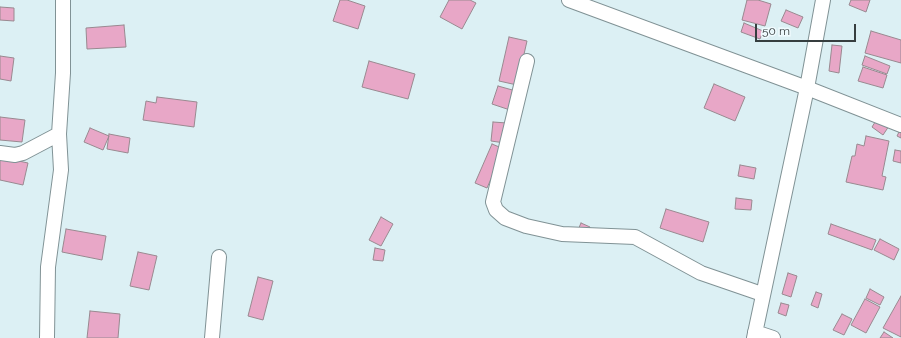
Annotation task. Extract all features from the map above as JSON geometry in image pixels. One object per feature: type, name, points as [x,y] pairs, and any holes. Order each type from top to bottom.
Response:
[{"type":"street","points":[[47,338],[48,267],[61,170],[59,134],[63,74],[63,0]]},
{"type":"street","points":[[569,0],[807,88],[901,125]]},
{"type":"street","points":[[773,338],[754,335],[807,88],[823,0]]},
{"type":"street","points":[[527,61],[493,202],[496,210],[505,218],[526,226],[562,234],[635,237],[700,273],[762,294]]},
{"type":"street","points":[[0,152],[15,155],[23,153],[59,134]]},
{"type":"street","points":[[212,338],[219,257]]},
{"type":"building","points":[[340,0],[347,0],[365,6],[358,29],[333,21]]},
{"type":"building","points":[[449,0],[470,0],[476,3],[462,29],[440,17]]},
{"type":"building","points":[[747,0],[758,0],[771,4],[765,26],[742,20]]},
{"type":"building","points":[[851,0],[870,0],[866,12],[849,5]]},
{"type":"building","points":[[0,7],[14,8],[14,21],[0,20]]},
{"type":"building","points":[[786,10],[803,17],[798,28],[781,21]]},
{"type":"building","points":[[744,23],[763,31],[760,39],[741,32]]},
{"type":"building","points":[[124,25],[126,47],[87,49],[86,28]]},
{"type":"building","points":[[871,31],[901,40],[901,63],[865,53]]},
{"type":"building","points":[[509,37],[527,41],[517,85],[499,81]]},
{"type":"building","points":[[832,45],[842,46],[839,73],[829,71]]},
{"type":"building","points":[[0,56],[14,58],[11,81],[0,79]]},
{"type":"building","points":[[865,56],[890,66],[887,74],[862,65]]},
{"type":"building","points":[[369,61],[415,74],[408,99],[362,87]]},
{"type":"building","points":[[863,67],[887,75],[883,88],[858,81]]},
{"type":"building","points":[[714,84],[745,97],[735,121],[704,108]]},
{"type":"building","points":[[498,86],[516,91],[510,110],[492,104]]},
{"type":"building","points":[[157,97],[197,102],[194,127],[143,120],[146,101],[156,103]]},
{"type":"building","points":[[0,117],[25,120],[22,142],[0,140]]},
{"type":"building","points":[[877,119],[889,126],[883,135],[872,127]]},
{"type":"building","points":[[493,122],[507,123],[505,143],[491,141]]},
{"type":"building","points":[[90,128],[109,136],[103,150],[84,142]]},
{"type":"building","points":[[900,130],[901,131],[901,138],[897,136]]},
{"type":"building","points":[[109,134],[130,138],[128,153],[107,149]]},
{"type":"building","points":[[866,136],[889,141],[882,176],[886,177],[883,190],[846,182],[852,156],[855,156],[857,144],[864,146]]},
{"type":"building","points":[[492,144],[504,149],[487,188],[475,183]]},
{"type":"building","points":[[895,150],[901,151],[901,163],[893,161]]},
{"type":"building","points":[[0,157],[28,163],[23,185],[0,180]]},
{"type":"building","points":[[740,165],[756,168],[754,179],[738,176]]},
{"type":"building","points":[[736,198],[752,200],[751,210],[735,209]]},
{"type":"building","points":[[666,209],[709,222],[703,242],[660,228]]},
{"type":"building","points":[[381,217],[393,224],[381,246],[369,240]]},
{"type":"building","points":[[581,223],[590,227],[587,234],[578,230]]},
{"type":"building","points":[[831,224],[876,240],[872,250],[828,234]]},
{"type":"building","points":[[66,229],[106,236],[102,260],[62,252]]},
{"type":"building","points":[[880,239],[899,249],[894,260],[874,250]]},
{"type":"building","points":[[375,248],[385,250],[383,261],[373,260]]},
{"type":"building","points":[[138,252],[157,256],[149,290],[130,286]]},
{"type":"building","points":[[788,273],[797,276],[791,297],[782,294]]},
{"type":"building","points":[[258,277],[273,281],[263,320],[248,316]]},
{"type":"building","points":[[870,289],[884,297],[880,305],[866,298]]},
{"type":"building","points":[[816,292],[822,294],[818,308],[811,305]]},
{"type":"building","points":[[901,296],[901,337],[883,328]]},
{"type":"building","points":[[865,299],[880,307],[866,333],[851,325]]},
{"type":"building","points":[[781,303],[789,305],[786,316],[778,313]]},
{"type":"building","points":[[90,311],[120,314],[118,338],[87,338]]},
{"type":"building","points":[[842,314],[852,319],[844,335],[833,330]]},
{"type":"building","points":[[884,332],[893,338],[880,338]]}]
